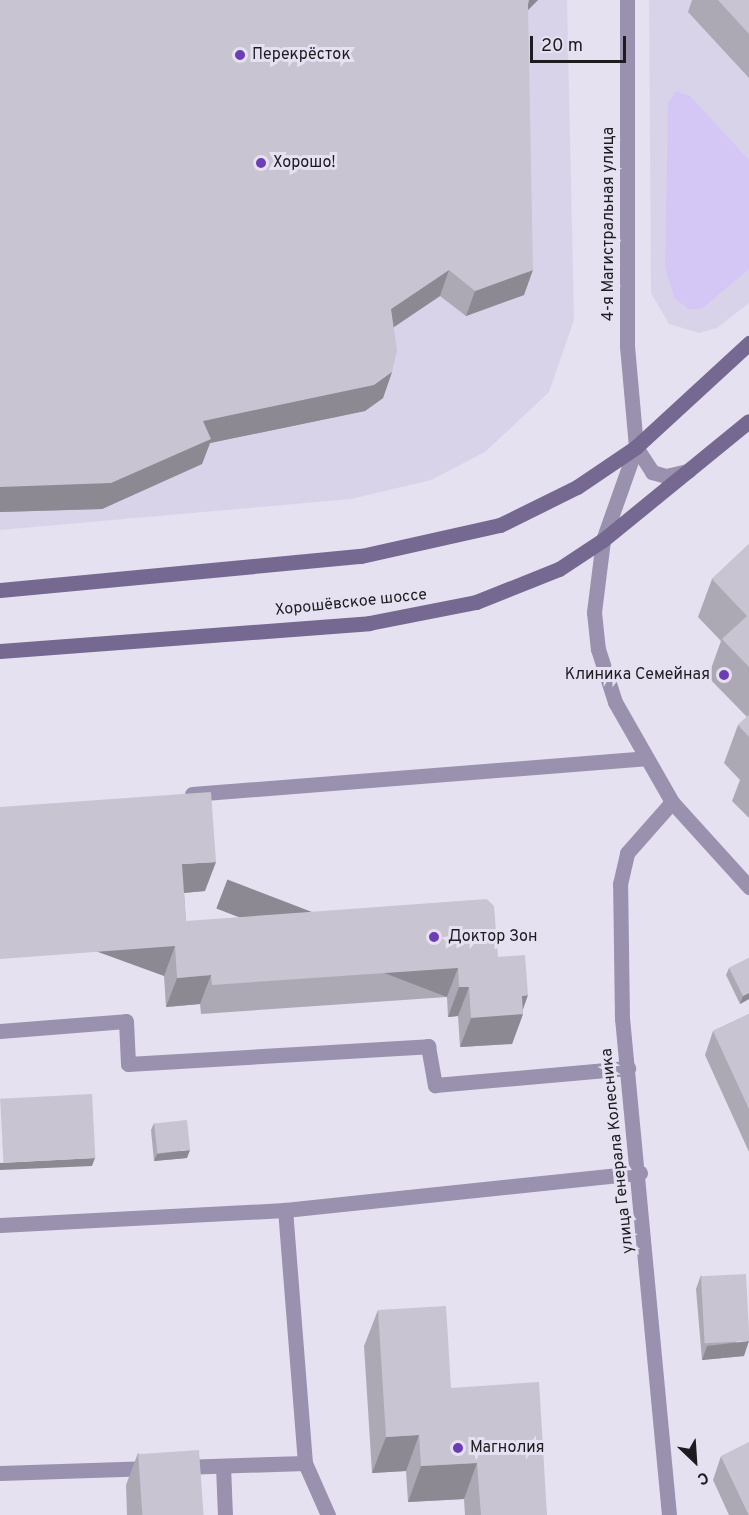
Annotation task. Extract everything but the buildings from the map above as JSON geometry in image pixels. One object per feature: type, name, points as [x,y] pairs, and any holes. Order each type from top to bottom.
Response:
[{"type":"main road","points":[[0,590],[361,556],[455,538],[534,510],[636,447],[749,343]]},
{"type":"main road","name":"Хорошёвское шоссе","points":[[0,651],[428,614],[520,587],[603,540],[701,464],[749,421]]},
{"type":"street","name":"4-я Магистральная улица","points":[[627,0],[627,346],[636,447]]},
{"type":"street","name":"Хорошёвское шоссе","points":[[636,447],[641,461],[666,476],[701,464]]},
{"type":"street","points":[[636,447],[603,540],[595,591],[598,649],[615,702],[672,802],[749,887]]},
{"type":"street","points":[[177,795],[646,758]]},
{"type":"street","name":"улица Генерала Колесника","points":[[669,1515],[640,1173],[628,1068],[620,884],[627,853],[672,802]]},
{"type":"street","points":[[0,1031],[126,1021],[128,1064],[428,1046],[435,1085],[628,1068]]},
{"type":"street","points":[[0,1225],[285,1210],[640,1173]]},
{"type":"street","points":[[285,1210],[305,1463],[328,1515]]},
{"type":"street","points":[[0,1473],[305,1463]]},
{"type":"street","points":[[223,1466],[225,1515]]},
{"type":"shaded area","name":"Хорошо!","points":[[0,0],[567,0],[574,320],[549,392],[485,452],[431,480],[351,499],[0,530]]},
{"type":"shaded area","points":[[649,0],[749,0],[749,303],[717,328],[699,333],[669,324],[651,293]]},
{"type":"shaded area","points":[[676,91],[690,96],[749,160],[749,269],[703,308],[690,310],[674,298],[665,267],[668,103]]},
{"type":"place","name":"Перекрёсток","points":[[240,55]]},
{"type":"place","name":"Хорошо!","points":[[261,163]]},
{"type":"place","name":"Клиника Семейная","points":[[724,675]]},
{"type":"place","name":"Доктор Зон","points":[[434,937]]},
{"type":"place","name":"Магнолия","points":[[458,1448]]}]
